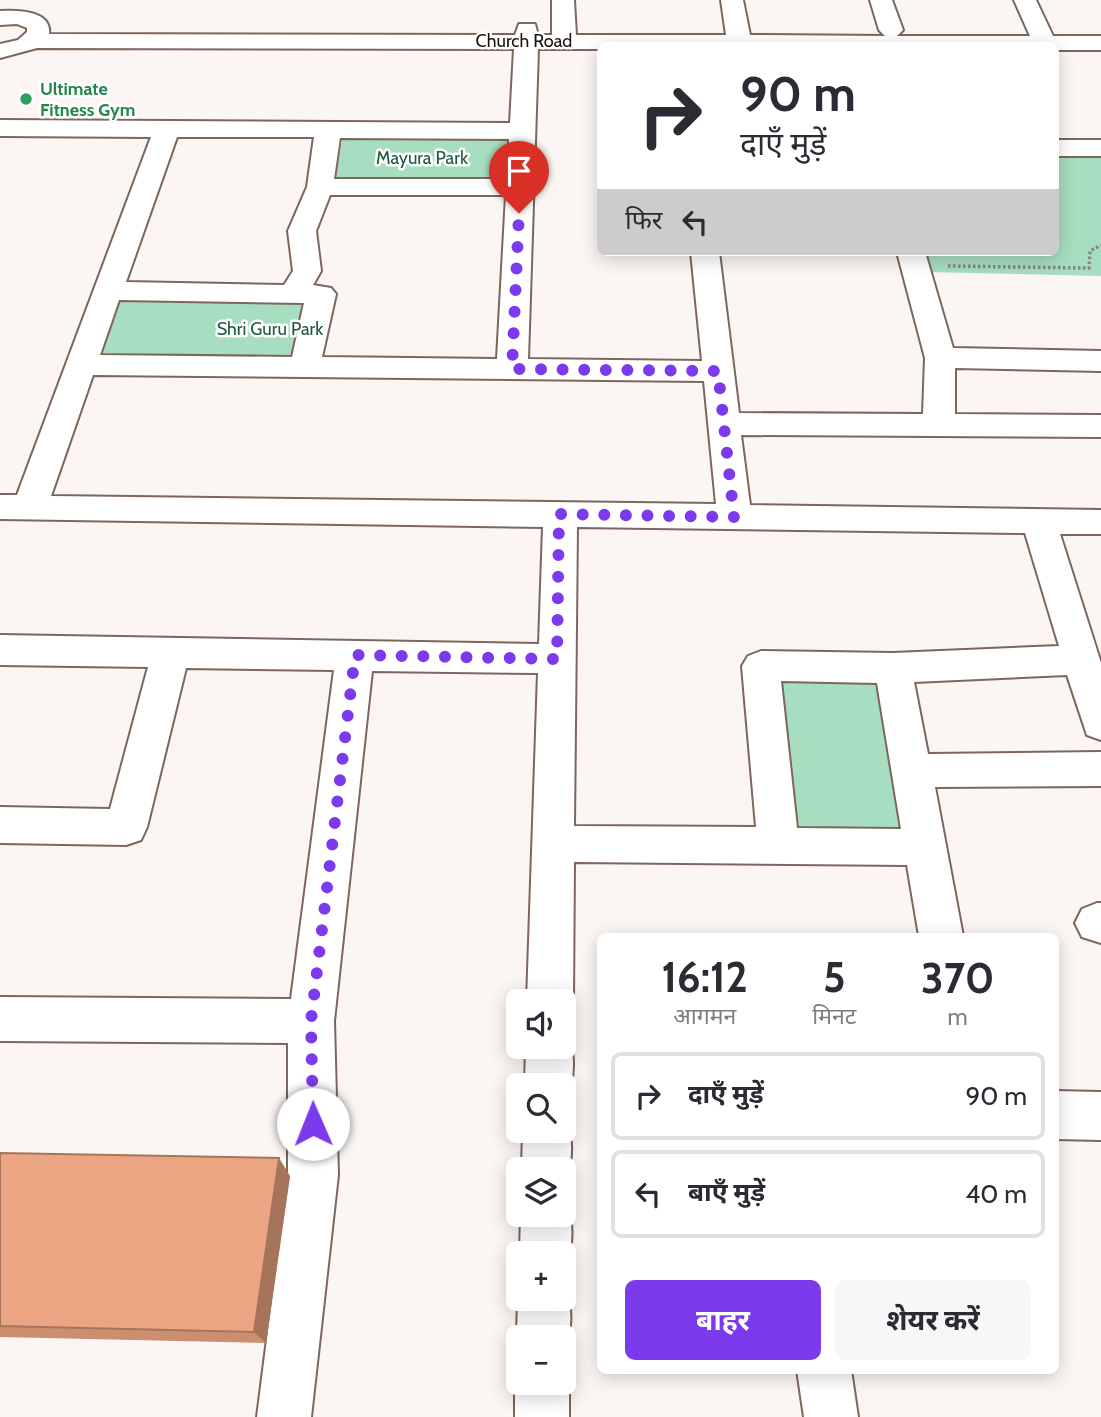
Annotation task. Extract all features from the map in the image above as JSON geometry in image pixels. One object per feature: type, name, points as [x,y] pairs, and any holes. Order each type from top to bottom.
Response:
[{"type":"street","points":[[0,18],[10,0]]},
{"type":"street","points":[[563,0],[564,35]]},
{"type":"street","points":[[732,0],[738,36]]},
{"type":"street","points":[[881,0],[891,30]]},
{"type":"street","points":[[1026,0],[1042,37]]},
{"type":"street","name":"Church Road","points":[[0,18],[36,22],[682,39],[891,30],[1042,37],[1101,43]]},
{"type":"street","points":[[2,54],[36,22]]},
{"type":"street","name":"Church Road","points":[[738,36],[1042,37],[1101,32]]},
{"type":"street","points":[[512,369],[527,35]]},
{"type":"street","points":[[0,128],[523,131]]},
{"type":"street","points":[[167,128],[81,365],[15,507],[1101,522]]},
{"type":"street","points":[[293,293],[307,271],[302,232],[320,187],[328,130]]},
{"type":"street","points":[[1059,148],[1101,148]]},
{"type":"street","points":[[320,187],[520,187]]},
{"type":"street","points":[[705,256],[734,517]]},
{"type":"street","points":[[912,256],[940,358],[939,424]]},
{"type":"street","points":[[108,291],[321,294],[306,368]]},
{"type":"street","points":[[940,358],[1101,361]]},
{"type":"street","points":[[81,365],[718,371]]},
{"type":"street","points":[[724,424],[1101,426]]},
{"type":"street","points":[[550,989],[559,514]]},
{"type":"street","points":[[1039,521],[1101,724]]},
{"type":"street","points":[[0,650],[557,659]]},
{"type":"street","points":[[0,825],[126,827],[171,652]]},
{"type":"street","points":[[284,1417],[313,1175],[311,1021],[355,655]]},
{"type":"street","points":[[778,846],[761,666],[893,668],[1082,660]]},
{"type":"street","points":[[893,668],[940,933]]},
{"type":"street","points":[[911,771],[1101,769]]},
{"type":"street","points":[[553,844],[925,847]]},
{"type":"street","points":[[0,1019],[311,1021]]},
{"type":"street","points":[[1059,1115],[1101,1116]]},
{"type":"street","points":[[825,1374],[831,1417]]},
{"type":"street","points":[[542,1395],[542,1417]]},
{"type":"path","points":[[941,266],[1089,268],[1090,251],[1101,245]]},
{"type":"green space","name":"Mayura Park","points":[[343,137],[507,137],[505,180],[335,179]]},
{"type":"green space","points":[[1059,152],[1101,152],[1101,276],[926,272],[922,256],[1059,256]]},
{"type":"green space","name":"Shri Guru Park","points":[[116,300],[305,302],[293,356],[96,353]]},
{"type":"green space","points":[[775,675],[885,677],[912,835],[792,832]]},
{"type":"building","points":[[0,1153],[279,1158],[254,1332],[0,1326]]},
{"type":"place","name":"Ultimate Fitness Gym","points":[[26,99]]},
{"type":"route","points":[[313,1124],[311,1021],[355,655],[557,659],[559,514],[734,517],[718,371],[512,369],[519,213]]}]
